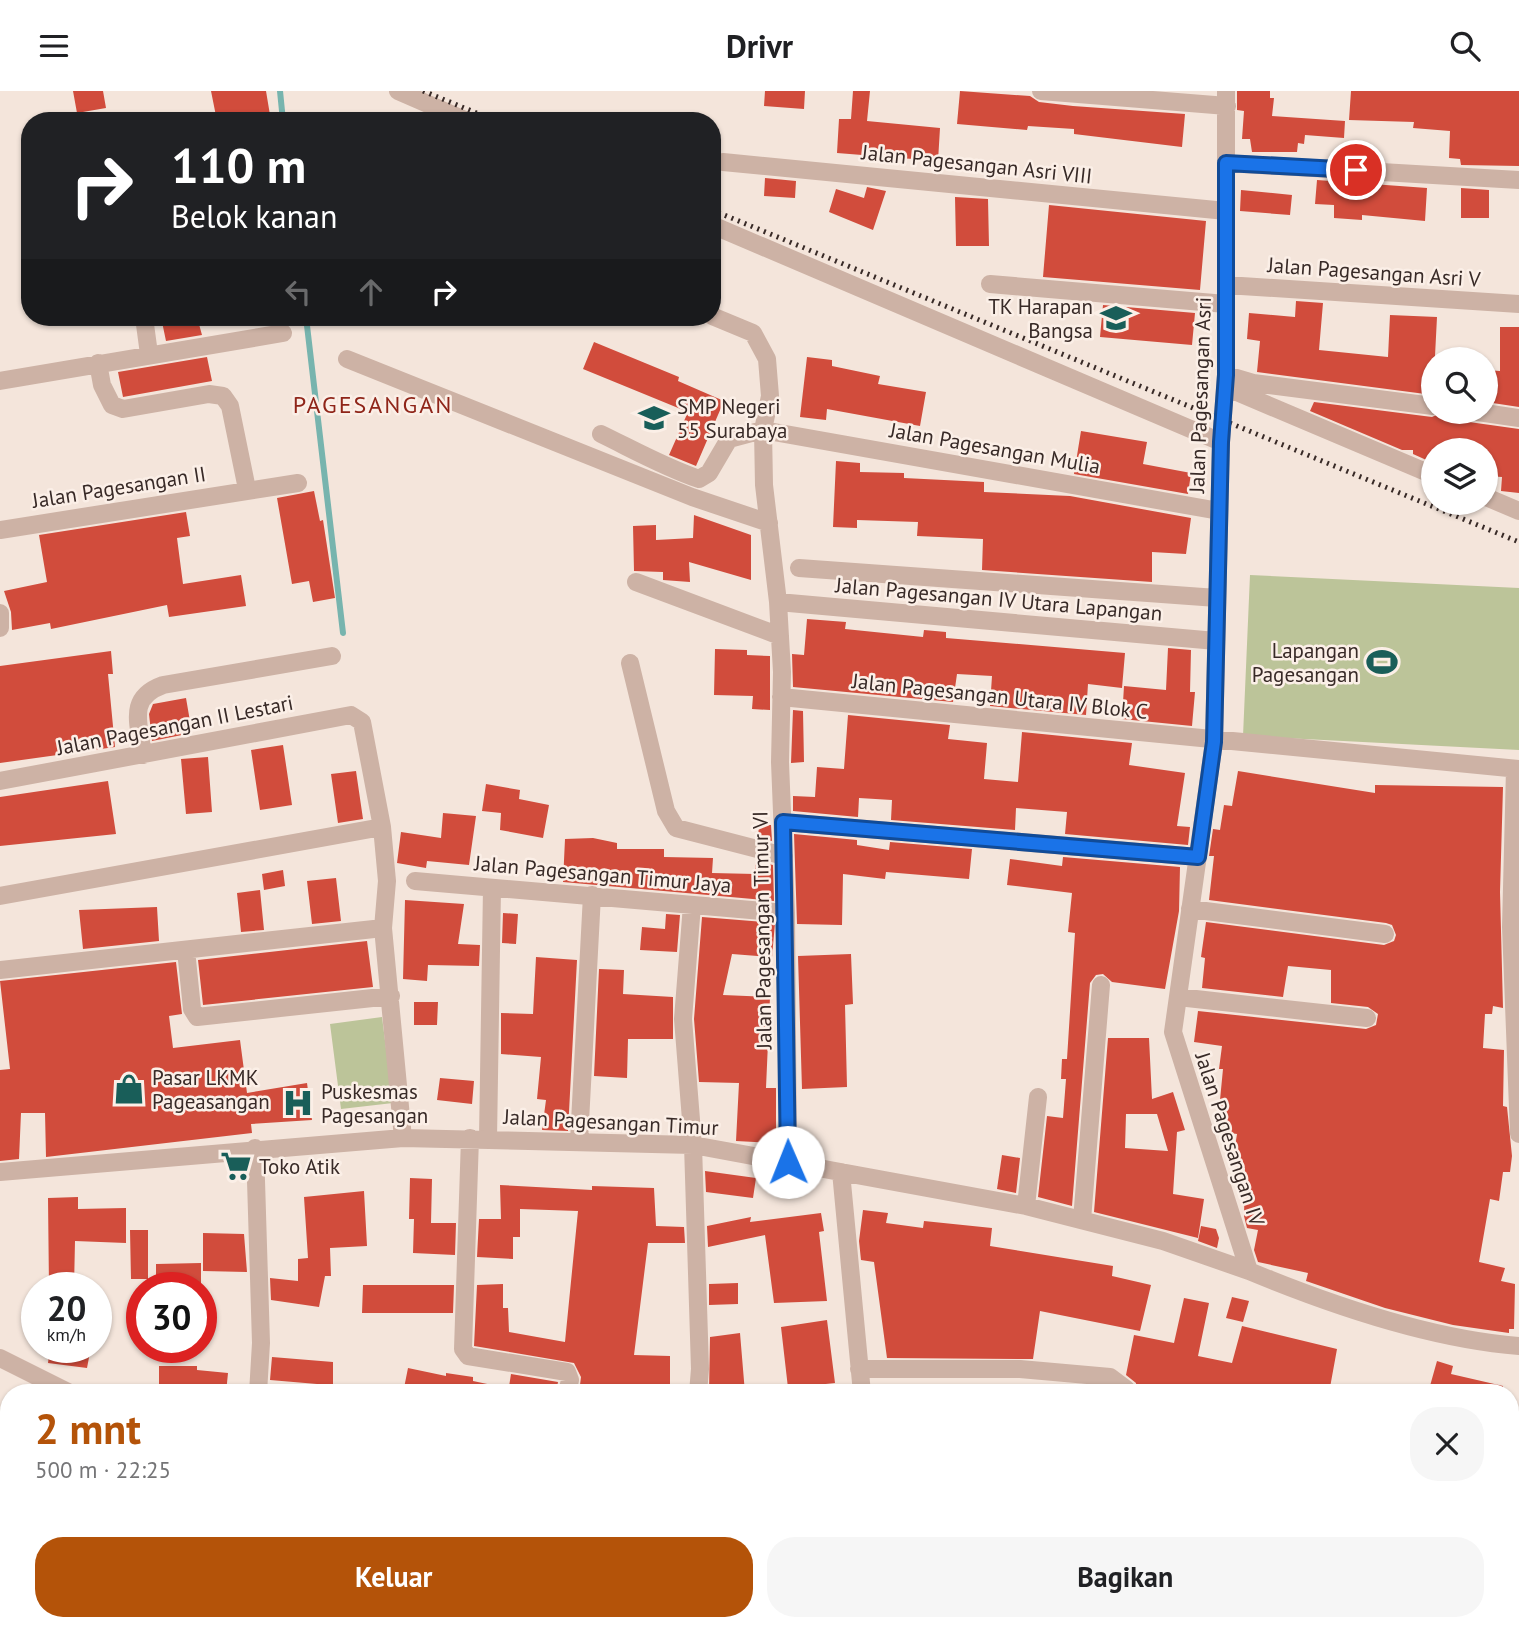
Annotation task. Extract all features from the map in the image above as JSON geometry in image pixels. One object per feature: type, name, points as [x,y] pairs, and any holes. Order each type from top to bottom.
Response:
[{"type":"street","points":[[398,91],[446,112]]},
{"type":"street","points":[[1041,91],[1226,99]]},
{"type":"street","name":"Jalan Pagesangan Asri","points":[[1214,742],[1221,442],[1225,381],[1226,99]]},
{"type":"street","name":"Jalan Pagesangan Asri VIII","points":[[723,162],[1226,211]]},
{"type":"street","points":[[1226,163],[1519,180]]},
{"type":"street","points":[[721,229],[1221,442]]},
{"type":"street","points":[[990,284],[1226,304]]},
{"type":"street","name":"Jalan Pagesangan Asri V","points":[[1226,285],[1519,304]]},
{"type":"street","name":"Jalan Pagesangan Timur VI","points":[[721,320],[753,333],[767,359],[770,396],[762,430],[780,636],[788,1162]]},
{"type":"street","points":[[145,326],[149,353]]},
{"type":"street","points":[[0,381],[149,353],[283,333]]},
{"type":"street","points":[[347,359],[692,497],[769,523]]},
{"type":"street","points":[[98,363],[102,385],[112,405],[123,409],[208,394],[223,396],[230,406],[247,489]]},
{"type":"street","points":[[1225,381],[1421,404]]},
{"type":"street","points":[[1225,381],[1421,470]]},
{"type":"street","points":[[1498,415],[1519,418]]},
{"type":"street","points":[[601,434],[659,465],[699,479],[709,473],[729,439],[762,430]]},
{"type":"street","name":"Jalan Pagesangan Mulia","points":[[762,430],[1219,510]]},
{"type":"street","name":"Jalan Pagesangan II","points":[[0,530],[298,483]]},
{"type":"street","points":[[1498,502],[1519,511]]},
{"type":"street","points":[[799,568],[1217,598]]},
{"type":"street","points":[[636,582],[780,636]]},
{"type":"street","name":"Jalan Pagesangan IV Utara Lapangan","points":[[778,602],[1216,641]]},
{"type":"street","points":[[0,613],[0,628]]},
{"type":"street","points":[[143,755],[139,713],[140,701],[145,692],[163,685],[332,656]]},
{"type":"street","points":[[630,663],[666,811],[676,828],[784,856]]},
{"type":"street","name":"Jalan Pagesangan Utara IV Blok C","points":[[781,697],[1214,742],[1517,769]]},
{"type":"street","name":"Jalan Pagesangan II Lestari","points":[[0,781],[351,715],[362,722],[382,827]]},
{"type":"street","name":"Jalan Pagesangan IV","points":[[1214,742],[1174,1040],[1248,1271]]},
{"type":"street","points":[[1517,769],[1515,970],[1519,1134]]},
{"type":"street","points":[[783,822],[1198,857]]},
{"type":"street","points":[[0,896],[382,827],[387,881],[383,928],[403,1138]]},
{"type":"street","name":"Jalan Pagesangan Timur Jaya","points":[[415,881],[786,913]]},
{"type":"street","points":[[492,888],[479,1139],[463,1349],[468,1356],[567,1372],[569,1384]]},
{"type":"street","points":[[579,1141],[592,895]]},
{"type":"street","points":[[692,905],[683,1019],[693,1145],[699,1384]]},
{"type":"street","points":[[1190,909],[1385,934]]},
{"type":"street","points":[[0,970],[383,928]]},
{"type":"street","points":[[186,950],[192,1009],[197,1017],[391,996]]},
{"type":"street","points":[[1082,1220],[1101,985]]},
{"type":"street","points":[[1178,997],[1367,1018]]},
{"type":"street","points":[[1026,1206],[1038,1097]]},
{"type":"street","name":"Jalan Pagesangan Timur","points":[[0,1172],[255,1148],[403,1138],[693,1145],[1026,1206],[1163,1241],[1248,1271]]},
{"type":"street","points":[[255,1148],[261,1342],[259,1384]]},
{"type":"street","points":[[841,1172],[861,1384]]},
{"type":"street","points":[[1248,1271],[1322,1301],[1486,1343],[1519,1346]]},
{"type":"street","points":[[0,1358],[53,1384]]},
{"type":"street","points":[[859,1369],[1020,1369],[1110,1377],[1119,1384]]},
{"type":"green space","name":"Lapangan Pagesangan","points":[[1250,575],[1519,588],[1519,750],[1243,736]]},
{"type":"green space","points":[[382,1017],[393,1103],[341,1109],[330,1024]]},
{"type":"building","points":[[73,91],[103,91],[106,108],[77,112]]},
{"type":"building","points":[[211,91],[266,91],[270,112],[215,112]]},
{"type":"building","points":[[765,91],[805,91],[804,109],[764,106]]},
{"type":"building","points":[[853,91],[870,91],[867,121],[940,128],[938,161],[837,153],[839,119],[851,119]]},
{"type":"building","points":[[960,91],[1030,96],[1039,102],[1073,106],[1185,114],[1182,147],[1074,134],[1074,129],[1028,126],[1027,130],[957,124]]},
{"type":"building","points":[[1237,91],[1270,91],[1270,98],[1274,98],[1272,116],[1345,121],[1344,138],[1305,135],[1304,144],[1298,143],[1297,152],[1252,152],[1250,139],[1242,139],[1244,111],[1237,110]]},
{"type":"building","points":[[1351,91],[1519,91],[1519,166],[1461,165],[1460,159],[1449,158],[1450,131],[1413,128],[1414,122],[1349,120]]},
{"type":"building","points":[[765,178],[796,181],[795,198],[764,196]]},
{"type":"building","points":[[1317,180],[1427,188],[1425,221],[1362,215],[1362,220],[1334,218],[1334,205],[1315,204]]},
{"type":"building","points":[[867,187],[886,191],[873,230],[829,212],[836,189],[864,198]]},
{"type":"building","points":[[1461,188],[1489,190],[1489,218],[1461,218]]},
{"type":"building","points":[[1241,190],[1292,195],[1290,215],[1240,211]]},
{"type":"building","points":[[955,197],[988,199],[989,246],[956,246]]},
{"type":"building","points":[[1049,205],[1206,221],[1200,290],[1043,277]]},
{"type":"building","points":[[1296,301],[1323,303],[1319,350],[1388,357],[1390,315],[1437,317],[1435,347],[1421,347],[1421,393],[1257,372],[1260,341],[1247,339],[1249,313],[1295,317]]},
{"type":"building","points":[[1103,305],[1195,313],[1192,345],[1100,337]]},
{"type":"building","points":[[163,326],[200,326],[202,335],[166,341]]},
{"type":"building","points":[[1500,327],[1519,327],[1519,407],[1498,404]]},
{"type":"building","points":[[594,342],[679,377],[678,381],[724,401],[696,466],[669,455],[688,412],[583,369]]},
{"type":"building","points":[[207,357],[212,381],[123,397],[118,372]]},
{"type":"building","points":[[807,357],[832,360],[832,366],[880,376],[878,384],[926,392],[920,426],[827,409],[826,420],[800,417]]},
{"type":"building","points":[[1314,402],[1421,416],[1421,424],[1483,424],[1519,429],[1519,493],[1501,491],[1502,477],[1498,477],[1498,438],[1421,438],[1421,458],[1413,454],[1413,450],[1402,450],[1310,411]]},
{"type":"building","points":[[1081,431],[1147,442],[1143,464],[1191,473],[1188,494],[1074,474]]},
{"type":"building","points":[[836,461],[860,463],[860,472],[904,473],[904,478],[984,482],[984,492],[1070,496],[1191,518],[1186,554],[1152,552],[1152,582],[982,570],[983,539],[917,536],[918,522],[857,520],[857,528],[833,527]]},
{"type":"building","points":[[314,491],[320,521],[323,520],[335,598],[313,602],[309,581],[292,584],[277,498]]},
{"type":"building","points":[[186,512],[190,536],[177,538],[183,584],[241,575],[246,606],[169,617],[167,605],[51,629],[50,623],[12,630],[11,612],[4,591],[47,582],[39,535]]},
{"type":"building","points":[[694,515],[751,535],[751,580],[689,562],[690,582],[663,580],[663,572],[634,571],[633,526],[656,525],[656,540],[693,538]]},
{"type":"building","points":[[807,619],[846,622],[845,629],[923,637],[924,630],[946,632],[946,638],[1125,653],[1122,688],[1088,684],[1086,715],[990,706],[992,676],[957,674],[953,702],[793,687],[792,654],[804,655]]},
{"type":"building","points":[[1168,648],[1191,650],[1190,692],[1195,692],[1192,726],[1122,719],[1124,686],[1166,690]]},
{"type":"building","points":[[715,649],[747,650],[747,655],[770,656],[770,710],[752,709],[753,696],[714,695]]},
{"type":"building","points":[[111,651],[113,674],[108,674],[115,747],[0,763],[0,666]]},
{"type":"building","points":[[186,698],[192,733],[152,741],[149,714],[153,704]]},
{"type":"building","points":[[793,710],[803,711],[804,762],[791,763]]},
{"type":"building","points":[[848,715],[950,725],[948,739],[987,743],[984,779],[1018,782],[1022,732],[1132,743],[1129,765],[1185,773],[1177,826],[1190,827],[1188,845],[1065,834],[1067,812],[1016,808],[1015,830],[891,820],[892,800],[859,798],[858,817],[793,811],[793,796],[815,797],[817,767],[844,769]]},
{"type":"building","points":[[283,745],[292,805],[260,810],[251,750]]},
{"type":"building","points":[[208,757],[212,812],[186,814],[181,759]]},
{"type":"building","points":[[356,771],[363,819],[338,823],[331,774]]},
{"type":"building","points":[[1238,771],[1375,793],[1375,785],[1503,787],[1500,892],[1503,1008],[1493,1006],[1492,1014],[1485,1014],[1483,1048],[1504,1050],[1503,1106],[1507,1107],[1512,1156],[1510,1172],[1503,1172],[1499,1201],[1490,1199],[1479,1262],[1505,1268],[1501,1281],[1515,1284],[1514,1329],[1509,1329],[1509,1333],[1453,1325],[1385,1308],[1306,1281],[1308,1273],[1258,1262],[1254,1250],[1258,1230],[1247,1228],[1244,1216],[1245,1168],[1232,1166],[1237,1134],[1217,1131],[1223,1069],[1219,1069],[1222,1046],[1194,1042],[1198,1011],[1366,1029],[1376,1025],[1378,1014],[1368,1007],[1331,1003],[1331,970],[1288,966],[1283,997],[1202,988],[1205,958],[1201,957],[1206,922],[1384,945],[1394,941],[1396,935],[1392,925],[1386,923],[1209,900],[1214,856],[1209,856],[1213,829],[1220,830],[1224,805],[1232,806]]},
{"type":"building","points":[[108,781],[116,834],[0,846],[0,797]]},
{"type":"building","points":[[486,784],[520,790],[519,799],[549,805],[543,838],[500,830],[501,813],[482,811]]},
{"type":"building","points":[[443,813],[476,816],[469,865],[427,861],[426,868],[397,863],[401,832],[441,838]]},
{"type":"building","points":[[759,825],[771,825],[772,841],[758,837]]},
{"type":"building","points":[[794,834],[857,840],[857,845],[889,850],[890,842],[972,849],[969,879],[886,872],[885,879],[843,874],[842,925],[797,924]]},
{"type":"building","points":[[593,838],[617,843],[617,849],[664,849],[664,857],[713,858],[712,873],[755,874],[756,861],[773,865],[774,901],[563,882],[565,839]]},
{"type":"building","points":[[1063,857],[1180,867],[1179,911],[1165,989],[1112,982],[1103,974],[1096,975],[1090,983],[1072,1206],[1038,1197],[1047,1116],[1063,1118],[1066,1079],[1061,1079],[1062,1059],[1067,1059],[1075,933],[1068,932],[1072,893],[1007,885],[1010,859],[1062,866]]},
{"type":"building","points":[[283,870],[285,886],[264,890],[262,874]]},
{"type":"building","points":[[336,878],[341,921],[312,924],[307,881]]},
{"type":"building","points":[[260,890],[264,930],[241,932],[237,893]]},
{"type":"building","points":[[405,900],[464,904],[458,944],[480,945],[479,966],[428,965],[427,981],[403,979]]},
{"type":"building","points":[[157,907],[159,941],[83,949],[79,910]]},
{"type":"building","points":[[503,913],[518,914],[516,944],[502,943]]},
{"type":"building","points":[[666,914],[680,915],[677,952],[640,950],[642,927],[665,929]]},
{"type":"building","points":[[702,917],[775,923],[772,957],[732,954],[723,995],[770,997],[766,1088],[776,1088],[776,1143],[736,1141],[739,1083],[699,1082],[694,1019]]},
{"type":"building","points":[[367,941],[373,987],[203,1005],[198,960]]},
{"type":"building","points":[[851,954],[853,1004],[845,1005],[847,1087],[802,1089],[798,956]]},
{"type":"building","points":[[536,957],[577,960],[568,1131],[542,1130],[546,1100],[537,1099],[541,1057],[501,1054],[501,1013],[533,1014]]},
{"type":"building","points":[[176,962],[182,1014],[169,1016],[173,1048],[240,1040],[247,1093],[307,1083],[312,1120],[251,1124],[252,1133],[46,1157],[45,1113],[21,1113],[19,1159],[0,1161],[0,1070],[10,1069],[0,981]]},
{"type":"building","points":[[599,969],[624,970],[623,994],[673,997],[673,1039],[628,1039],[627,1078],[594,1076]]},
{"type":"building","points":[[414,1002],[438,1002],[437,1025],[414,1025]]},
{"type":"building","points":[[1108,1038],[1149,1038],[1152,1099],[1173,1092],[1185,1130],[1177,1132],[1173,1194],[1204,1199],[1198,1238],[1094,1212]],"holes":[[[1126,1114],[1157,1114],[1168,1151],[1125,1148]]]},
{"type":"building","points":[[440,1078],[474,1081],[472,1104],[437,1100]]},
{"type":"building","points":[[1002,1155],[1020,1158],[1016,1193],[997,1189]]},
{"type":"building","points":[[705,1171],[756,1178],[753,1198],[706,1192]]},
{"type":"building","points":[[410,1178],[432,1179],[431,1223],[456,1223],[455,1255],[413,1253],[414,1219],[409,1219]]},
{"type":"building","points":[[500,1185],[592,1190],[592,1186],[654,1188],[656,1226],[684,1227],[685,1243],[648,1243],[634,1355],[670,1356],[670,1384],[580,1384],[581,1377],[574,1363],[474,1346],[477,1285],[503,1284],[503,1308],[508,1308],[509,1332],[565,1342],[578,1211],[520,1209],[520,1237],[513,1237],[513,1259],[477,1257],[479,1219],[501,1219]]},
{"type":"building","points":[[364,1191],[367,1246],[330,1248],[331,1276],[325,1276],[319,1307],[271,1300],[270,1278],[298,1281],[298,1259],[308,1258],[304,1197]]},
{"type":"building","points":[[78,1197],[78,1209],[126,1208],[126,1243],[75,1241],[74,1272],[49,1272],[48,1198]]},
{"type":"building","points":[[863,1210],[888,1213],[886,1223],[923,1228],[924,1221],[992,1228],[990,1246],[1113,1266],[1112,1276],[1151,1285],[1140,1331],[1040,1311],[1033,1359],[887,1358],[874,1262],[861,1260],[859,1241]]},
{"type":"building","points":[[821,1213],[824,1231],[819,1232],[827,1301],[774,1303],[765,1235],[708,1247],[707,1226],[751,1217],[750,1222]]},
{"type":"building","points":[[1201,1226],[1216,1229],[1219,1238],[1217,1248],[1198,1241]]},
{"type":"building","points":[[130,1230],[148,1230],[148,1272],[131,1272]]},
{"type":"building","points":[[203,1233],[244,1234],[247,1272],[203,1271]]},
{"type":"building","points":[[201,1263],[201,1272],[156,1272],[156,1264]]},
{"type":"building","points":[[738,1283],[738,1304],[709,1305],[709,1284]]},
{"type":"building","points":[[363,1285],[454,1285],[453,1313],[362,1313]]},
{"type":"building","points":[[1232,1297],[1249,1301],[1243,1322],[1226,1318]]},
{"type":"building","points":[[1184,1298],[1209,1303],[1198,1356],[1232,1363],[1242,1326],[1337,1349],[1331,1384],[1136,1384],[1126,1375],[1134,1335],[1174,1343]]},
{"type":"building","points":[[827,1320],[835,1383],[788,1384],[781,1327]]},
{"type":"building","points":[[740,1333],[744,1384],[709,1384],[710,1337]]},
{"type":"building","points":[[272,1357],[333,1362],[333,1384],[270,1380]]},
{"type":"building","points":[[1437,1361],[1453,1366],[1451,1374],[1494,1384],[1431,1384]]},
{"type":"building","points":[[48,1363],[88,1363],[87,1368]]},
{"type":"building","points":[[159,1366],[197,1366],[197,1370],[228,1373],[227,1384],[159,1384]]},
{"type":"building","points":[[408,1368],[446,1376],[446,1373],[473,1377],[473,1381],[487,1384],[405,1384]]},
{"type":"building","points":[[511,1374],[558,1382],[558,1384],[509,1384]]},
{"type":"waterway","points":[[280,91],[282,112]]},
{"type":"waterway","points":[[307,326],[343,633]]},
{"type":"railway","points":[[423,91],[474,112]]},
{"type":"railway","points":[[721,214],[1519,542]]},
{"type":"place","name":"TK Harapan Bangsa","points":[[1116,318]]},
{"type":"place","name":"SMP Negeri 55 Surabaya","points":[[654,418]]},
{"type":"place","name":"Lapangan Pagesangan","points":[[1382,662]]},
{"type":"place","name":"Pasar LKMK Pageasangan","points":[[129,1089]]},
{"type":"place","name":"Puskesmas Pagesangan","points":[[298,1103]]},
{"type":"place","name":"Toko Atik","points":[[236,1166]]},
{"type":"district","name":"PAGESANGAN","points":[[373,404]]},
{"type":"route","points":[[788,1162],[783,822],[1198,857],[1214,742],[1221,442],[1226,375],[1226,163],[1356,170]]}]
